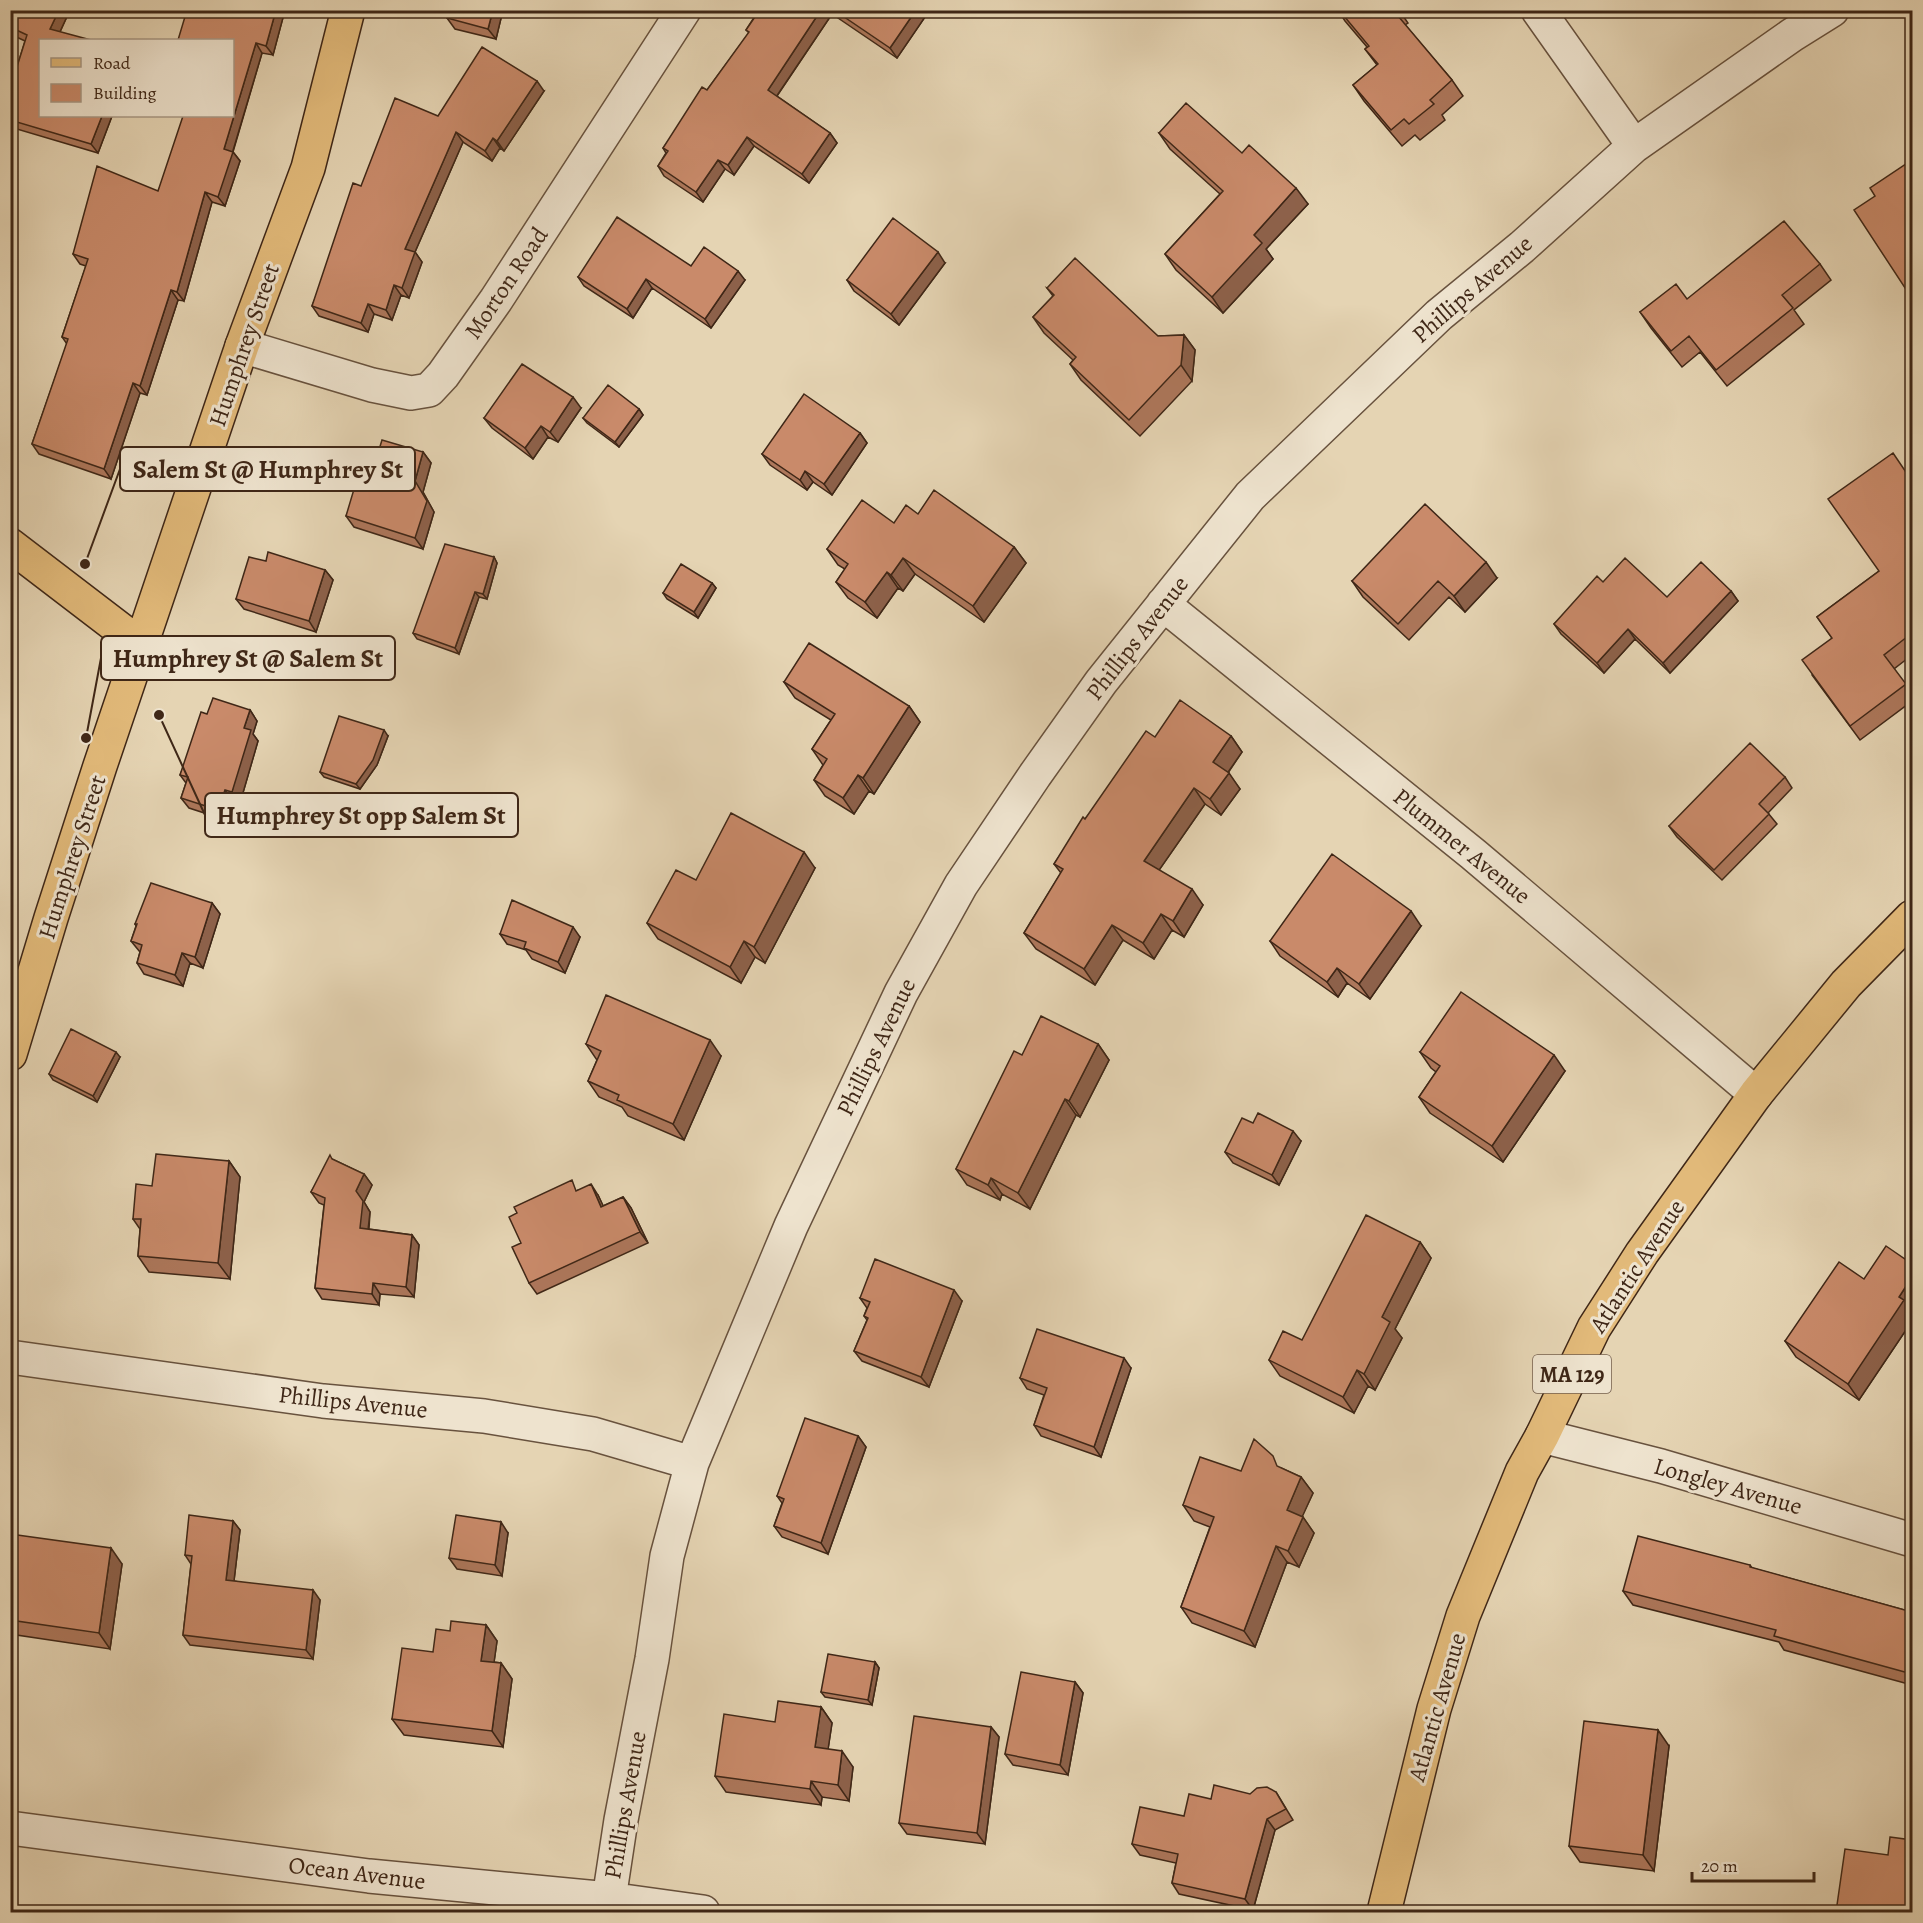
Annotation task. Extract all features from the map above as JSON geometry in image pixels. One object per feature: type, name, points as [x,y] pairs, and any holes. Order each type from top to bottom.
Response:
[{"type":"main road","name":"Humphrey Street","points":[[10,1054],[51,918],[242,346],[308,168],[348,10]]},
{"type":"main road","points":[[10,545],[142,646]]},
{"type":"main road","name":"Atlantic Avenue","points":[[1384,1912],[1434,1709],[1463,1616],[1522,1472],[1594,1328],[1642,1253],[1756,1094],[1846,984],[1912,917]]},
{"type":"street","name":"Morton Road","points":[[242,346],[372,385],[411,393],[429,390],[443,375],[496,300],[684,10]]},
{"type":"street","points":[[1538,10],[1634,146]]},
{"type":"street","name":"Phillips Avenue","points":[[609,1899],[668,1556],[692,1463],[791,1226],[901,993],[961,885],[1101,682],[1250,496],[1439,315],[1522,247],[1634,146],[1792,35],[1832,10]]},
{"type":"street","name":"Plummer Avenue","points":[[1163,604],[1473,854],[1756,1094]]},
{"type":"street","name":"Phillips Avenue","points":[[10,1357],[323,1401],[484,1416],[593,1434],[692,1463]]},
{"type":"street","name":"Longley Avenue","points":[[1542,1436],[1661,1466],[1912,1540]]},
{"type":"street","name":"Ocean Avenue","points":[[10,1828],[369,1876],[609,1899],[704,1912]]},
{"type":"building","points":[[10,10],[59,10],[50,29],[87,39],[39,39],[39,117],[102,117],[91,144],[10,120],[10,89],[27,35],[10,27]]},
{"type":"building","points":[[187,10],[276,10],[266,46],[256,43],[234,116],[234,39],[178,39]]},
{"type":"building","points":[[449,10],[493,10],[488,29],[447,18]]},
{"type":"building","points":[[752,10],[821,10],[768,90],[830,133],[802,174],[747,137],[728,165],[718,160],[696,192],[658,166],[668,151],[663,148],[702,87],[707,90],[749,32],[746,30],[757,14]]},
{"type":"building","points":[[834,10],[916,10],[890,48]]},
{"type":"building","points":[[1339,10],[1393,10],[1452,80],[1430,100],[1434,104],[1409,124],[1404,119],[1391,130],[1353,85],[1378,64],[1365,49],[1369,46]]},
{"type":"building","points":[[482,47],[537,81],[497,141],[493,138],[485,151],[456,132],[405,249],[415,252],[402,288],[394,285],[386,310],[368,304],[361,323],[312,306],[353,183],[361,186],[395,98],[438,116]]},
{"type":"building","points":[[1186,103],[1242,153],[1249,145],[1296,188],[1254,235],[1262,243],[1212,297],[1165,254],[1223,191],[1159,133]]},
{"type":"building","points":[[183,117],[234,117],[224,149],[233,152],[218,197],[205,192],[177,292],[171,290],[140,386],[133,383],[104,469],[32,444],[68,339],[62,337],[88,259],[73,254],[97,166],[158,191]]},
{"type":"building","points":[[1912,160],[1912,292],[1909,294],[1854,210],[1875,196],[1870,188]]},
{"type":"building","points":[[617,217],[691,266],[704,247],[738,271],[705,319],[646,279],[627,309],[578,277]]},
{"type":"building","points":[[893,218],[938,252],[891,314],[847,280]]},
{"type":"building","points":[[1784,221],[1820,264],[1782,295],[1793,308],[1716,370],[1689,336],[1671,351],[1640,312],[1676,284],[1687,299]]},
{"type":"building","points":[[1075,258],[1158,336],[1184,335],[1181,365],[1129,420],[1070,364],[1076,357],[1033,317],[1054,295],[1047,288]]},
{"type":"building","points":[[522,364],[573,397],[550,432],[541,426],[525,448],[484,418]]},
{"type":"building","points":[[608,385],[639,409],[615,442],[583,418]]},
{"type":"building","points":[[804,394],[860,433],[824,484],[805,471],[800,480],[762,454]]},
{"type":"building","points":[[382,440],[423,452],[415,481],[427,501],[415,538],[346,516],[366,449],[378,453]]},
{"type":"building","points":[[1893,453],[1912,481],[1912,633],[1884,655],[1906,684],[1850,726],[1802,660],[1832,638],[1817,617],[1879,571],[1828,499]]},
{"type":"building","points":[[934,490],[1014,547],[973,606],[903,558],[891,575],[887,572],[865,602],[836,582],[848,564],[827,549],[862,500],[894,523],[906,505],[918,514]]},
{"type":"building","points":[[1425,504],[1486,562],[1454,596],[1438,581],[1398,624],[1352,581]]},
{"type":"building","points":[[445,544],[494,557],[483,594],[475,592],[455,648],[413,633]]},
{"type":"building","points":[[268,552],[325,570],[309,621],[236,599],[249,557],[266,561]]},
{"type":"building","points":[[1625,558],[1667,597],[1701,562],[1731,591],[1663,663],[1628,629],[1597,663],[1554,624],[1597,576],[1603,582]]},
{"type":"building","points":[[681,564],[712,583],[694,612],[663,593]]},
{"type":"building","points":[[809,643],[909,706],[863,778],[858,775],[843,798],[814,780],[827,759],[812,749],[835,714],[784,682]]},
{"type":"building","points":[[213,698],[250,710],[244,728],[251,730],[232,792],[225,790],[218,810],[181,798],[188,777],[180,775],[201,712],[207,714]]},
{"type":"building","points":[[1180,700],[1231,736],[1213,762],[1229,773],[1210,799],[1194,788],[1144,861],[1192,889],[1173,921],[1161,914],[1143,943],[1112,925],[1084,969],[1024,933],[1063,869],[1054,864],[1083,817],[1085,819],[1146,731],[1155,737]]},
{"type":"building","points":[[339,716],[384,730],[373,760],[356,784],[320,772]]},
{"type":"building","points":[[1750,743],[1785,777],[1759,804],[1769,814],[1714,870],[1669,826]]},
{"type":"building","points":[[731,813],[804,852],[754,947],[744,941],[730,967],[647,923],[676,870],[696,880]]},
{"type":"building","points":[[1332,854],[1411,911],[1359,984],[1337,968],[1327,982],[1270,941]]},
{"type":"building","points":[[151,883],[212,903],[195,957],[182,953],[175,975],[137,963],[142,945],[131,941]]},
{"type":"building","points":[[512,900],[573,927],[558,962],[524,948],[526,942],[500,934]]},
{"type":"building","points":[[1461,992],[1554,1055],[1492,1146],[1419,1097],[1440,1066],[1420,1052]]},
{"type":"building","points":[[606,995],[710,1040],[673,1124],[617,1100],[619,1095],[588,1081],[601,1051],[586,1044]]},
{"type":"building","points":[[1041,1016],[1098,1044],[1069,1101],[1065,1099],[1018,1193],[991,1178],[988,1185],[956,1169],[1014,1051],[1022,1055]]},
{"type":"building","points":[[71,1029],[116,1052],[93,1096],[49,1074]]},
{"type":"building","points":[[1258,1113],[1293,1131],[1272,1175],[1225,1152],[1242,1118],[1253,1123]]},
{"type":"building","points":[[156,1154],[229,1161],[218,1263],[138,1256],[141,1219],[133,1219],[136,1184],[152,1186]]},
{"type":"building","points":[[330,1155],[332,1159],[364,1174],[356,1191],[363,1201],[360,1228],[412,1235],[406,1287],[373,1283],[372,1294],[315,1288],[325,1198],[311,1192]]},
{"type":"building","points":[[572,1180],[576,1191],[591,1184],[601,1207],[623,1197],[640,1232],[529,1283],[512,1247],[521,1243],[509,1217],[517,1213],[514,1207]]},
{"type":"building","points":[[1366,1215],[1420,1242],[1382,1317],[1390,1322],[1364,1374],[1357,1370],[1343,1397],[1269,1360],[1283,1331],[1302,1340]]},
{"type":"building","points":[[1886,1246],[1912,1264],[1912,1277],[1899,1297],[1904,1300],[1848,1384],[1785,1341],[1839,1262],[1864,1279]]},
{"type":"building","points":[[875,1259],[954,1290],[921,1377],[854,1351],[868,1318],[864,1316],[870,1302],[860,1298]]},
{"type":"building","points":[[1037,1329],[1124,1358],[1094,1447],[1034,1425],[1047,1388],[1020,1378]]},
{"type":"building","points":[[805,1418],[858,1436],[821,1543],[774,1526],[784,1499],[777,1496]]},
{"type":"building","points":[[1254,1439],[1273,1456],[1277,1466],[1301,1477],[1287,1510],[1303,1517],[1288,1551],[1276,1546],[1244,1631],[1181,1607],[1214,1517],[1183,1505],[1200,1457],[1241,1471]]},
{"type":"building","points":[[189,1515],[233,1521],[226,1580],[313,1590],[306,1650],[183,1635],[192,1556],[185,1555]]},
{"type":"building","points":[[456,1515],[501,1522],[495,1565],[449,1558]]},
{"type":"building","points":[[10,1534],[111,1548],[99,1633],[10,1620]]},
{"type":"building","points":[[1638,1536],[1750,1565],[1750,1567],[1912,1612],[1912,1674],[1774,1636],[1776,1630],[1623,1591]]},
{"type":"building","points":[[451,1621],[486,1625],[481,1661],[501,1663],[492,1731],[392,1719],[402,1648],[433,1652],[436,1629],[450,1631]]},
{"type":"building","points":[[828,1654],[875,1662],[868,1700],[821,1692]]},
{"type":"building","points":[[1021,1672],[1075,1682],[1060,1765],[1005,1754]]},
{"type":"building","points":[[778,1701],[821,1707],[815,1747],[842,1751],[838,1785],[811,1781],[810,1789],[715,1776],[724,1714],[775,1722]]},
{"type":"building","points":[[914,1716],[991,1727],[977,1833],[899,1823]]},
{"type":"building","points":[[1584,1721],[1658,1730],[1643,1855],[1569,1846]]},
{"type":"building","points":[[1214,1785],[1250,1794],[1257,1788],[1267,1787],[1276,1792],[1286,1809],[1267,1819],[1245,1899],[1172,1883],[1178,1854],[1132,1844],[1140,1807],[1184,1816],[1189,1794],[1211,1799]]},
{"type":"building","points":[[1890,1837],[1912,1840],[1912,1912],[1836,1912],[1845,1849],[1888,1855]]},
{"type":"place","name":"Salem St @ Humphrey St","points":[[85,564]]},
{"type":"place","name":"Humphrey St opp Salem St","points":[[159,715]]},
{"type":"place","name":"Humphrey St @ Salem St","points":[[86,738]]}]
